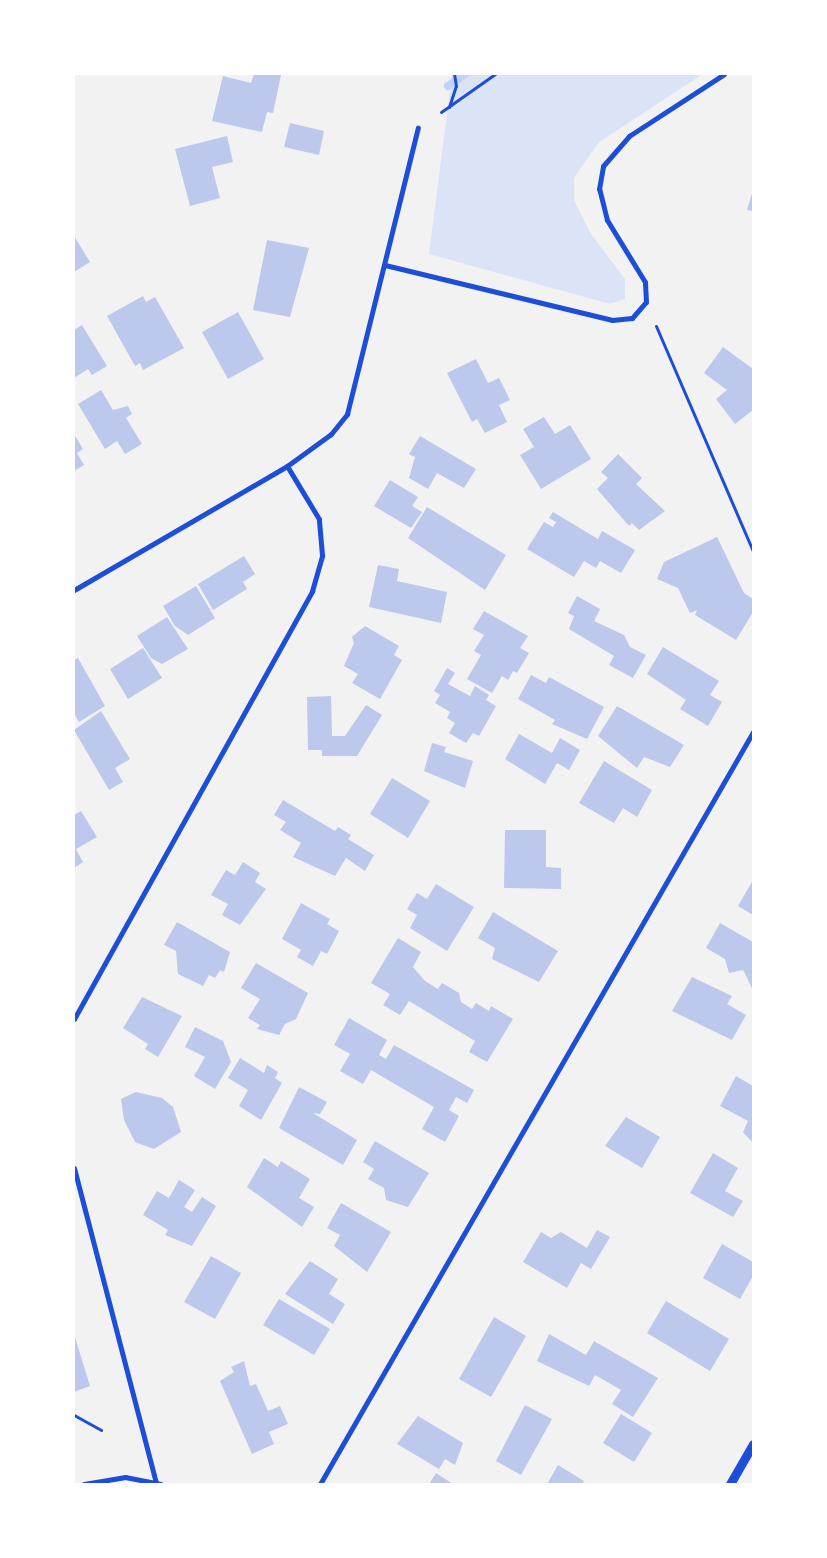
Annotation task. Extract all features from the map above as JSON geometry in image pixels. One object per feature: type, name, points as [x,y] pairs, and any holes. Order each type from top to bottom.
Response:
[{"type":"street","points":[[385,266],[612,320],[632,318],[646,302],[645,282],[607,220],[599,189],[603,166],[629,136],[724,74]]},
{"type":"street","points":[[74,590],[287,466],[331,434],[347,414],[418,128]]},
{"type":"street","points":[[74,1019],[312,592],[322,555],[319,519],[287,466]]},
{"type":"street","points":[[320,1484],[753,732]]},
{"type":"street","points":[[74,1168],[158,1483],[125,1477],[84,1484]]},
{"type":"street","points":[[730,1484],[753,1444]]},
{"type":"path","points":[[441,112],[495,74]]},
{"type":"path","points":[[448,108],[456,86],[454,75]]},
{"type":"path","points":[[656,326],[753,551]]},
{"type":"path","points":[[74,1415],[101,1430]]},
{"type":"shaded area","points":[[452,74],[703,74],[599,142],[574,178],[574,200],[591,234],[625,279],[625,299],[610,304],[429,254]]},
{"type":"building","points":[[254,74],[281,75],[273,113],[267,112],[262,132],[212,121],[223,76],[251,83]]},
{"type":"building","points":[[290,123],[324,131],[319,155],[284,147]]},
{"type":"building","points":[[227,136],[233,162],[212,167],[220,198],[190,206],[175,149]]},
{"type":"building","points":[[753,190],[753,211],[747,210]]},
{"type":"building","points":[[74,236],[90,262],[74,272]]},
{"type":"building","points":[[267,240],[309,248],[290,317],[253,310]]},
{"type":"building","points":[[143,296],[146,302],[155,297],[184,348],[143,370],[140,363],[135,366],[107,316]]},
{"type":"building","points":[[238,312],[264,359],[228,379],[202,332]]},
{"type":"building","points":[[82,325],[107,366],[92,375],[88,369],[74,378],[74,330]]},
{"type":"building","points":[[723,347],[753,369],[753,410],[735,424],[716,399],[727,390],[704,373]]},
{"type":"building","points":[[476,359],[488,383],[499,378],[510,400],[499,405],[507,422],[485,433],[477,419],[472,422],[447,373]]},
{"type":"building","points":[[101,390],[113,410],[128,406],[132,414],[126,418],[142,444],[125,454],[117,441],[105,449],[78,404]]},
{"type":"building","points":[[544,417],[555,434],[570,425],[591,459],[541,489],[520,455],[534,447],[523,429]]},
{"type":"building","points":[[74,434],[83,449],[77,453],[84,465],[74,471]]},
{"type":"building","points":[[420,436],[476,469],[464,488],[437,473],[428,489],[409,478],[415,457],[409,454]]},
{"type":"building","points":[[618,454],[642,478],[636,484],[665,511],[639,530],[632,523],[629,526],[597,489],[608,478],[601,472]]},
{"type":"building","points":[[390,480],[418,497],[412,506],[422,512],[411,528],[374,506]]},
{"type":"building","points":[[427,507],[506,555],[485,590],[408,538]]},
{"type":"building","points":[[553,512],[598,539],[602,531],[635,550],[621,573],[600,561],[596,568],[584,561],[574,577],[527,549],[544,522],[553,527],[556,522],[549,518]]},
{"type":"building","points":[[717,537],[744,593],[753,599],[753,612],[736,640],[695,615],[697,610],[690,613],[678,588],[657,579],[664,562]]},
{"type":"building","points":[[244,556],[255,574],[243,582],[247,589],[213,610],[198,584]]},
{"type":"building","points":[[378,565],[399,569],[397,581],[447,592],[441,623],[369,607]]},
{"type":"building","points":[[196,586],[215,618],[188,635],[175,626],[163,606]]},
{"type":"building","points":[[577,596],[600,609],[594,621],[624,635],[630,647],[646,655],[633,678],[609,665],[614,656],[569,629],[574,616],[568,613]]},
{"type":"building","points":[[484,611],[528,636],[520,648],[529,653],[517,673],[513,671],[508,680],[502,676],[492,693],[467,679],[481,655],[474,651],[484,635],[473,629]]},
{"type":"building","points":[[167,617],[188,649],[162,664],[151,658],[137,636]]},
{"type":"building","points":[[365,626],[399,646],[394,655],[402,660],[380,699],[352,683],[358,674],[344,666],[354,643],[352,637]]},
{"type":"building","points":[[663,647],[719,681],[710,695],[722,702],[708,726],[680,709],[686,700],[647,674]]},
{"type":"building","points":[[143,648],[162,678],[128,699],[110,669]]},
{"type":"building","points":[[78,658],[105,706],[79,722],[74,713],[74,660]]},
{"type":"building","points":[[447,668],[455,673],[448,684],[470,696],[475,686],[489,695],[486,700],[496,706],[479,736],[473,733],[466,743],[449,733],[455,723],[447,718],[450,712],[435,703],[440,695],[434,691]]},
{"type":"building","points":[[531,675],[546,683],[549,677],[604,707],[587,739],[552,724],[555,720],[518,699]]},
{"type":"building","points":[[331,696],[332,736],[345,736],[366,705],[382,715],[357,756],[322,756],[322,750],[308,750],[307,697]]},
{"type":"building","points":[[617,706],[684,745],[670,767],[644,757],[637,768],[598,736]]},
{"type":"building","points":[[101,711],[130,759],[115,768],[123,782],[109,790],[74,730]]},
{"type":"building","points":[[519,734],[552,753],[560,738],[580,750],[569,770],[557,763],[545,784],[505,759]]},
{"type":"building","points":[[432,743],[446,747],[444,752],[473,761],[465,788],[424,771]]},
{"type":"building","points":[[604,761],[652,790],[637,817],[623,808],[614,823],[579,803]]},
{"type":"building","points":[[392,778],[430,801],[408,838],[370,814]]},
{"type":"building","points":[[283,800],[335,831],[338,827],[351,835],[348,839],[374,855],[365,871],[346,858],[335,876],[293,857],[301,843],[280,830],[286,822],[274,815]]},
{"type":"building","points":[[81,811],[97,837],[76,849],[83,862],[74,868],[74,815]]},
{"type":"building","points":[[505,830],[546,830],[546,867],[561,868],[561,889],[504,888]]},
{"type":"building","points":[[243,862],[260,873],[255,882],[266,889],[240,925],[222,915],[228,904],[211,895],[226,870],[235,875]]},
{"type":"building","points":[[753,880],[753,915],[738,906]]},
{"type":"building","points":[[436,884],[474,907],[447,951],[410,928],[417,915],[407,909],[417,893],[427,899]]},
{"type":"building","points":[[301,903],[330,919],[327,924],[339,931],[327,954],[321,951],[313,966],[297,957],[301,950],[282,939]]},
{"type":"building","points":[[493,912],[558,951],[539,982],[492,959],[495,948],[478,938]]},
{"type":"building","points":[[177,922],[230,952],[224,972],[220,970],[215,978],[209,975],[203,986],[178,974],[176,951],[164,945]]},
{"type":"building","points":[[720,923],[753,942],[753,990],[743,970],[729,973],[725,959],[706,948]]},
{"type":"building","points":[[398,938],[421,952],[413,967],[425,981],[438,989],[442,983],[459,993],[461,1002],[472,1009],[476,1003],[489,1011],[491,1006],[513,1019],[487,1062],[469,1052],[475,1041],[409,1001],[400,1015],[383,1005],[390,994],[371,983]]},
{"type":"building","points":[[256,963],[308,993],[296,1019],[285,1024],[279,1035],[257,1029],[260,1025],[248,1018],[260,999],[241,988]]},
{"type":"building","points":[[692,977],[732,996],[727,1004],[746,1015],[732,1040],[672,1011]]},
{"type":"building","points":[[142,997],[182,1016],[158,1057],[145,1049],[148,1044],[123,1028]]},
{"type":"building","points":[[349,1018],[387,1040],[379,1055],[386,1059],[394,1045],[474,1090],[467,1103],[456,1097],[449,1110],[459,1116],[445,1142],[422,1129],[434,1107],[371,1070],[363,1084],[340,1071],[350,1054],[334,1045]]},
{"type":"building","points":[[195,1027],[223,1041],[231,1062],[215,1089],[194,1076],[205,1057],[185,1047]]},
{"type":"building","points":[[240,1058],[264,1073],[267,1065],[278,1072],[275,1078],[282,1083],[261,1120],[239,1106],[248,1090],[228,1078]]},
{"type":"building","points":[[736,1076],[753,1086],[753,1143],[743,1132],[748,1121],[720,1106]]},
{"type":"building","points":[[299,1087],[327,1102],[320,1114],[313,1113],[357,1140],[343,1165],[279,1128]]},
{"type":"building","points":[[136,1092],[162,1098],[173,1107],[181,1132],[154,1149],[135,1142],[124,1120],[121,1099]]},
{"type":"building","points":[[626,1117],[660,1137],[642,1168],[605,1146]]},
{"type":"building","points":[[375,1141],[429,1173],[408,1207],[386,1200],[384,1188],[368,1179],[374,1169],[363,1162]]},
{"type":"building","points":[[713,1153],[738,1168],[725,1191],[743,1201],[733,1217],[690,1193]]},
{"type":"building","points":[[264,1158],[278,1167],[281,1161],[310,1179],[299,1198],[314,1207],[302,1227],[247,1187]]},
{"type":"building","points":[[179,1180],[195,1190],[184,1207],[192,1212],[202,1197],[216,1206],[192,1246],[165,1235],[168,1230],[143,1215],[157,1191],[169,1198]]},
{"type":"building","points":[[341,1203],[391,1232],[367,1272],[334,1246],[340,1235],[327,1228]]},
{"type":"building","points":[[597,1230],[610,1237],[591,1269],[581,1263],[567,1288],[523,1262],[541,1232],[551,1238],[561,1232],[587,1248]]},
{"type":"building","points":[[722,1244],[753,1262],[753,1276],[740,1299],[703,1278]]},
{"type":"building","points":[[211,1256],[241,1273],[215,1319],[184,1302]]},
{"type":"building","points":[[310,1261],[338,1279],[329,1294],[345,1304],[333,1324],[285,1294]]},
{"type":"building","points":[[279,1299],[330,1329],[314,1355],[263,1325]]},
{"type":"building","points":[[666,1301],[729,1339],[710,1371],[647,1333]]},
{"type":"building","points":[[494,1317],[526,1336],[491,1397],[459,1379]]},
{"type":"building","points":[[74,1334],[90,1386],[74,1392]]},
{"type":"building","points":[[549,1334],[586,1355],[594,1341],[658,1378],[633,1417],[612,1404],[621,1390],[595,1375],[589,1386],[537,1361]]},
{"type":"building","points":[[244,1361],[250,1386],[256,1384],[268,1411],[280,1406],[288,1424],[269,1432],[274,1444],[252,1454],[220,1381],[234,1372],[231,1367]]},
{"type":"building","points":[[525,1405],[552,1419],[521,1475],[496,1461]]},
{"type":"building","points":[[621,1414],[652,1433],[634,1462],[603,1443]]},
{"type":"building","points":[[418,1416],[463,1443],[455,1465],[445,1459],[439,1469],[397,1444]]},
{"type":"building","points":[[558,1465],[584,1481],[582,1484],[547,1484]]},
{"type":"building","points":[[436,1473],[453,1484],[429,1484]]},
{"type":"waterway","points":[[448,86],[465,74]]}]
